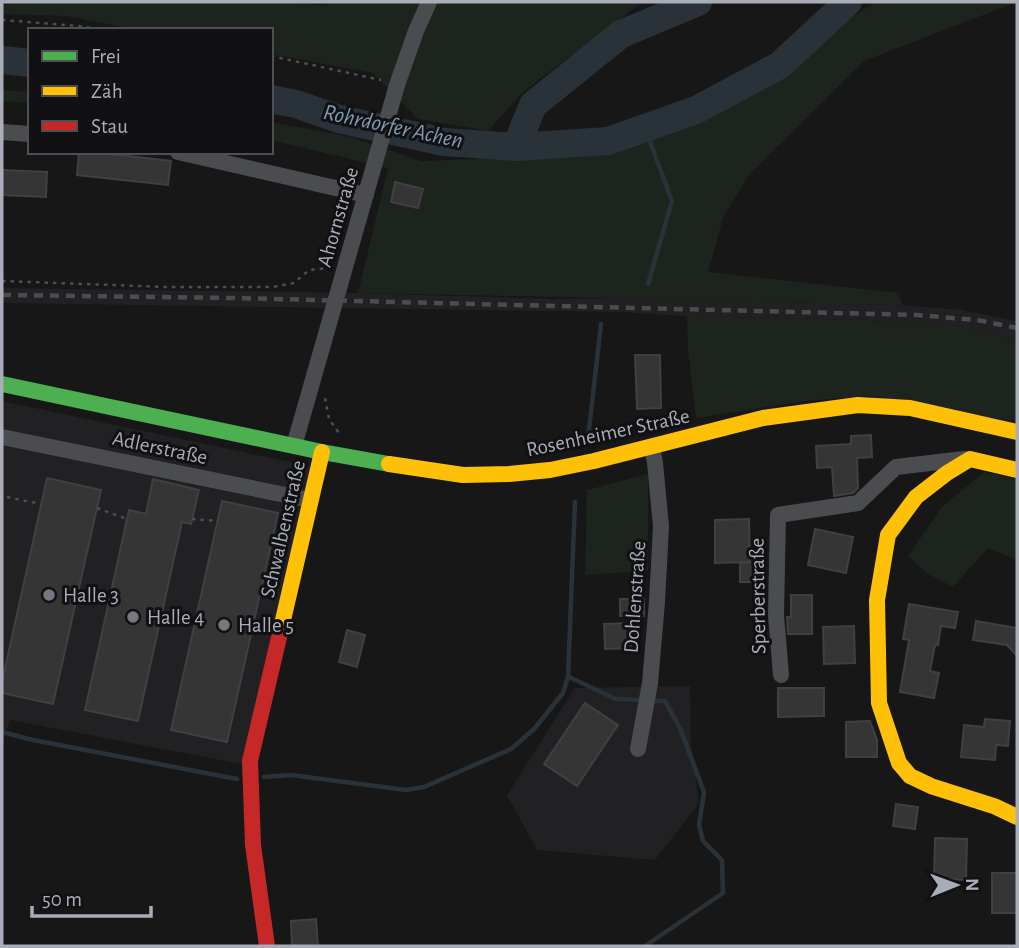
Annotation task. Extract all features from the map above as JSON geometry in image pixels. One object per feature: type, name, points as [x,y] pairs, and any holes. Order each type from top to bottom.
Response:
[{"type":"main road","name":"Rosenheimer Straße","points":[[2,384],[322,452],[463,475],[550,470],[763,418],[858,405],[910,408],[1017,432]]},
{"type":"main road","name":"Schwalbenstraße","points":[[267,946],[253,845],[250,761],[322,452]]},
{"type":"main road","name":"Sperberstraße","points":[[970,459],[1017,470]]},
{"type":"main road","points":[[970,459],[916,497],[888,535],[877,600],[879,703],[899,763],[910,776],[1017,817]]},
{"type":"street","name":"Ahornstraße","points":[[294,446],[395,92],[429,2]]},
{"type":"street","points":[[2,132],[28,134]]},
{"type":"street","points":[[187,154],[366,195]]},
{"type":"street","name":"Adlerstraße","points":[[2,437],[310,500]]},
{"type":"street","name":"Dohlenstraße","points":[[638,749],[650,683],[661,526],[652,447]]},
{"type":"street","name":"Sperberstraße","points":[[780,675],[776,615],[778,514],[858,503],[896,467],[970,459]]},
{"type":"path","points":[[2,20],[92,28]]},
{"type":"path","points":[[273,58],[395,92]]},
{"type":"path","points":[[2,281],[166,287],[273,287],[294,283],[309,270],[332,267],[346,270]]},
{"type":"path","points":[[326,394],[325,404],[329,419],[342,437],[339,455]]},
{"type":"path","points":[[7,497],[41,504]]},
{"type":"path","points":[[97,508],[127,519]]},
{"type":"path","points":[[192,519],[218,521]]},
{"type":"shaded area","points":[[2,2],[287,2],[325,6],[330,2],[643,2],[524,91],[488,131],[418,119],[373,73],[273,54],[273,28],[129,28],[66,16],[2,14]]},
{"type":"shaded area","points":[[875,2],[1017,2],[864,61],[749,175],[723,218],[708,272],[899,293],[902,305],[358,293],[388,168],[273,140],[273,122],[351,137],[421,161],[607,154],[787,63]]},
{"type":"shaded area","points":[[2,90],[28,92],[28,103],[2,101]]},
{"type":"shaded area","points":[[2,288],[902,305],[961,310],[1017,321],[1017,340],[951,325],[866,320],[620,312],[2,303]]},
{"type":"shaded area","points":[[687,316],[866,320],[951,325],[1017,340],[1017,422],[867,396],[805,401],[696,418]]},
{"type":"shaded area","points":[[2,401],[319,468],[247,765],[10,720],[2,744]]},
{"type":"shaded area","points":[[984,472],[1017,479],[1017,560],[988,548],[953,587],[928,574],[908,556],[942,507]]},
{"type":"shaded area","points":[[648,474],[648,571],[585,575],[587,490]]},
{"type":"shaded area","points":[[690,686],[691,744],[699,803],[655,860],[537,850],[507,795],[575,688]]},
{"type":"building","points":[[79,154],[110,154],[171,161],[168,185],[77,175]]},
{"type":"building","points":[[2,170],[47,172],[46,197],[2,195]]},
{"type":"building","points":[[395,182],[423,189],[418,208],[391,202]]},
{"type":"building","points":[[635,355],[660,355],[661,408],[637,409]]},
{"type":"building","points":[[871,435],[872,457],[857,458],[858,488],[853,493],[834,496],[832,467],[817,468],[816,446],[851,444],[851,436]]},
{"type":"building","name":"Halle 3","points":[[47,478],[101,490],[53,704],[2,693],[2,682]]},
{"type":"building","name":"Halle 4","points":[[153,479],[199,490],[191,524],[182,522],[138,721],[85,710],[129,510],[146,514]]},
{"type":"building","name":"Halle 5","points":[[222,501],[278,513],[227,742],[171,730]]},
{"type":"building","points":[[749,519],[750,562],[715,563],[715,520]]},
{"type":"building","points":[[815,529],[853,537],[846,573],[808,565]]},
{"type":"building","points":[[763,562],[763,582],[740,582],[740,563]]},
{"type":"building","points":[[791,595],[812,595],[812,634],[788,634],[787,617],[791,617]]},
{"type":"building","points":[[620,599],[644,599],[644,616],[620,616]]},
{"type":"building","points":[[909,604],[958,612],[955,628],[941,626],[938,645],[935,645],[930,671],[939,673],[934,698],[900,692],[909,640],[903,639]]},
{"type":"building","points":[[976,621],[1017,628],[1017,656],[1007,645],[973,640]]},
{"type":"building","points":[[630,623],[631,648],[605,649],[604,624]]},
{"type":"building","points":[[854,626],[855,663],[824,664],[823,627]]},
{"type":"building","points":[[347,630],[365,635],[357,667],[339,662]]},
{"type":"building","points":[[778,688],[824,688],[824,716],[778,717]]},
{"type":"building","points":[[585,703],[618,725],[577,786],[544,764]]},
{"type":"building","points":[[985,719],[1010,721],[1008,746],[996,745],[995,760],[961,757],[964,725],[984,727]]},
{"type":"building","points":[[870,721],[877,740],[877,757],[846,757],[846,722]]},
{"type":"building","points":[[896,804],[918,807],[915,829],[893,826]]},
{"type":"building","points":[[935,838],[967,839],[966,880],[934,878]]},
{"type":"building","points":[[992,873],[1017,873],[1017,913],[992,913]]},
{"type":"building","points":[[316,919],[318,946],[292,946],[291,921]]},
{"type":"waterway","name":"Rohrdorfer Achen","points":[[516,147],[533,105],[621,34],[698,2]]},
{"type":"waterway","name":"Rohrdorfer Achen","points":[[273,99],[296,104],[339,119],[444,142],[516,147],[608,141],[696,110],[780,65],[848,2]]},
{"type":"waterway","name":"Rohrdorfer Achen","points":[[2,60],[28,63]]},
{"type":"waterway","points":[[645,128],[672,201],[648,284]]},
{"type":"waterway","points":[[588,438],[601,324]]},
{"type":"waterway","points":[[264,777],[291,775],[406,790],[424,787],[511,749],[534,729],[563,693],[568,677],[575,502]]},
{"type":"waterway","points":[[569,677],[616,699],[642,700]]},
{"type":"waterway","points":[[645,946],[723,893],[722,860],[703,841],[699,825],[704,792],[680,728],[665,701],[651,701]]},
{"type":"waterway","points":[[2,732],[237,779]]},
{"type":"railway","points":[[2,295],[917,315],[977,320],[1017,328]]},
{"type":"traffic: fast","points":[[2,384],[389,464]]},
{"type":"traffic: slow","points":[[389,464],[463,475],[550,470],[763,418],[858,405],[910,408],[1017,432]]},
{"type":"traffic: slow","points":[[280,633],[322,452]]},
{"type":"traffic: slow","points":[[1017,470],[970,459],[916,497],[888,535],[877,600],[879,703],[899,763],[910,776],[931,786],[994,806],[1017,817]]},
{"type":"traffic: jam","points":[[267,946],[253,845],[250,761],[280,633]]},
{"type":"place","name":"Halle 3","points":[[49,595]]},
{"type":"place","name":"Halle 4","points":[[133,617]]},
{"type":"place","name":"Halle 5","points":[[224,625]]}]
